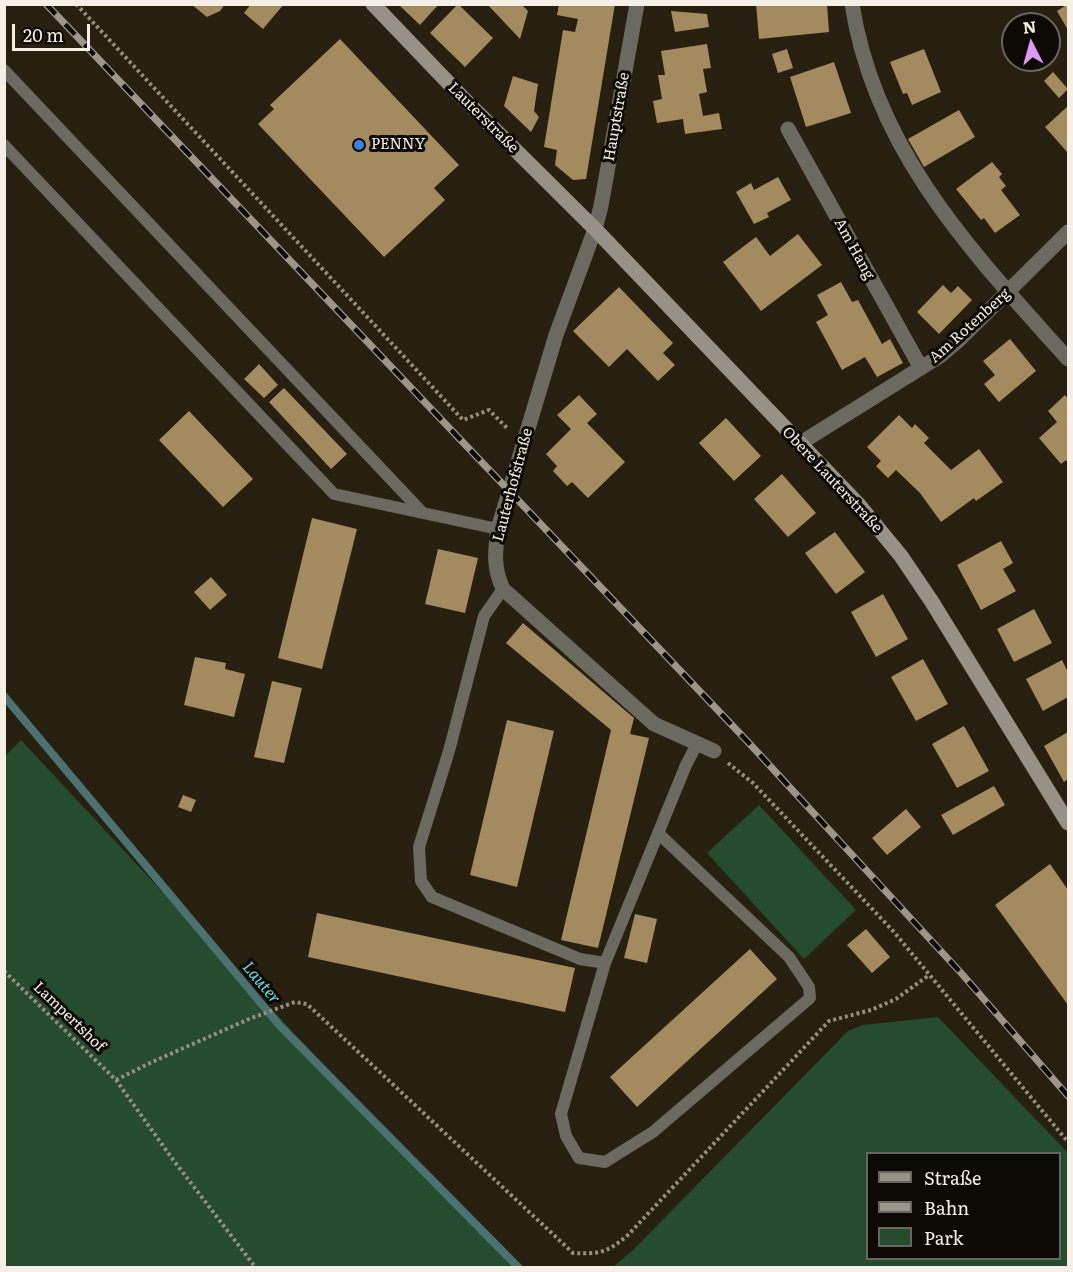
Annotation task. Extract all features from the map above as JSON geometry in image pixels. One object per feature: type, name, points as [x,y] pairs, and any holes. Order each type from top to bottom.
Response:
[{"type":"street","name":"Lauterstraße","points":[[373,4],[595,230]]},
{"type":"street","name":"Hauptstraße","points":[[595,230],[637,4]]},
{"type":"street","points":[[852,4],[855,24],[868,66],[898,141],[923,183],[965,243],[1068,359]]},
{"type":"street","name":"Am Hang","points":[[789,129],[921,368]]},
{"type":"street","name":"Lauterhofstraße","points":[[502,589],[496,574],[498,529],[556,335],[595,230]]},
{"type":"street","name":"Obere Lauterstraße","points":[[595,230],[859,505],[901,555],[1068,823]]},
{"type":"street","name":"Am Rotenberg","points":[[799,444],[921,368],[959,340],[1068,232]]},
{"type":"street","points":[[502,589],[654,724],[714,751]]},
{"type":"lane","points":[[4,70],[421,511]]},
{"type":"lane","points":[[4,145],[334,494],[498,529]]},
{"type":"lane","points":[[502,589],[484,616],[449,751],[419,847],[421,881],[432,897],[580,959],[605,963]]},
{"type":"lane","points":[[658,833],[789,957],[809,987],[810,998],[653,1132],[605,1162],[579,1158],[566,1136],[561,1114],[605,963],[658,833],[686,765],[697,744]]},
{"type":"path","points":[[76,4],[463,420],[489,410],[524,444]]},
{"type":"path","points":[[714,751],[753,783],[894,932],[1068,1142]]},
{"type":"path","name":"Lampertshof","points":[[4,971],[116,1080],[171,1157],[256,1268]]},
{"type":"path","points":[[116,1080],[249,1019],[295,1002],[307,1004],[573,1253],[591,1254],[610,1250],[627,1236],[829,1021],[871,1010],[896,999],[929,975]]},
{"type":"green space","points":[[21,740],[512,1267],[5,1267],[4,757]]},
{"type":"green space","points":[[759,805],[856,910],[804,959],[707,853]]},
{"type":"green space","points":[[938,1017],[1068,1153],[1068,1267],[613,1267],[632,1251],[848,1031],[863,1025]]},
{"type":"building","points":[[191,4],[225,4],[220,11],[207,17]]},
{"type":"building","points":[[251,4],[284,4],[263,29],[244,13]]},
{"type":"building","points":[[398,4],[439,4],[420,25]]},
{"type":"building","points":[[458,4],[493,38],[465,67],[430,33]]},
{"type":"building","points":[[487,4],[521,4],[528,11],[520,39]]},
{"type":"building","points":[[559,4],[615,4],[586,179],[573,180],[555,165],[557,150],[544,147],[563,30],[575,32],[578,19],[557,15]]},
{"type":"building","points":[[756,4],[827,4],[829,32],[759,39]]},
{"type":"building","points":[[1068,4],[1068,30],[1061,18],[1061,12],[1057,11]]},
{"type":"building","points":[[671,11],[707,14],[709,27],[675,32]]},
{"type":"building","name":"PENNY","points":[[340,39],[459,165],[434,188],[445,200],[384,257],[258,124],[274,109],[270,105]]},
{"type":"building","points":[[707,44],[711,68],[703,69],[707,92],[699,94],[703,116],[719,113],[722,129],[685,134],[683,119],[657,123],[653,101],[662,99],[658,75],[665,75],[661,51]]},
{"type":"building","points":[[787,49],[793,68],[778,73],[772,54]]},
{"type":"building","points":[[924,49],[941,92],[912,105],[907,93],[903,94],[890,62]]},
{"type":"building","points":[[834,62],[851,113],[806,127],[790,77]]},
{"type":"building","points":[[1053,72],[1068,89],[1059,98],[1044,81]]},
{"type":"building","points":[[513,76],[538,84],[534,111],[539,117],[531,132],[504,106]]},
{"type":"building","points":[[1068,106],[1068,153],[1045,127]]},
{"type":"building","points":[[959,110],[975,137],[924,167],[908,139]]},
{"type":"building","points":[[992,162],[1002,174],[999,177],[1006,186],[1001,190],[1020,215],[995,233],[984,218],[981,220],[956,189]]},
{"type":"building","points":[[778,177],[791,200],[767,213],[769,217],[754,224],[736,192],[751,183],[754,190]]},
{"type":"building","points":[[798,234],[822,265],[761,311],[723,262],[756,237],[770,256]]},
{"type":"building","points":[[841,282],[852,302],[858,300],[882,344],[890,339],[903,363],[877,377],[865,357],[842,370],[816,322],[828,315],[817,295]]},
{"type":"building","points":[[943,285],[951,293],[958,286],[972,300],[939,334],[917,312]]},
{"type":"building","points":[[619,287],[673,343],[663,353],[675,365],[658,381],[627,349],[609,367],[573,331]]},
{"type":"building","points":[[1010,339],[1036,371],[999,402],[984,384],[995,375],[983,361]]},
{"type":"building","points":[[259,364],[278,385],[264,398],[244,379]]},
{"type":"building","points":[[284,388],[347,454],[331,469],[269,402]]},
{"type":"building","points":[[579,395],[597,414],[587,423],[625,462],[588,498],[572,482],[567,486],[553,471],[557,466],[546,454],[571,429],[557,415]]},
{"type":"building","points":[[1065,395],[1068,399],[1068,463],[1066,460],[1061,464],[1039,438],[1057,422],[1048,411]]},
{"type":"building","points":[[189,411],[253,479],[223,507],[159,440]]},
{"type":"building","points":[[899,415],[912,428],[915,424],[929,438],[924,443],[951,470],[979,449],[1003,482],[976,501],[974,498],[941,522],[920,493],[896,470],[888,478],[876,466],[881,461],[867,447]]},
{"type":"building","points":[[726,418],[761,456],[734,481],[699,443]]},
{"type":"building","points":[[782,474],[816,513],[788,537],[754,499]]},
{"type":"building","points":[[312,518],[357,529],[322,669],[278,658]]},
{"type":"building","points":[[835,532],[865,572],[836,594],[805,553]]},
{"type":"building","points":[[1001,541],[1013,563],[1003,569],[1016,591],[981,610],[957,565]]},
{"type":"building","points":[[438,549],[478,558],[465,613],[425,604]]},
{"type":"building","points":[[211,577],[227,595],[210,610],[194,592]]},
{"type":"building","points":[[883,594],[908,639],[876,657],[851,612]]},
{"type":"building","points":[[1034,609],[1052,643],[1014,662],[997,629]]},
{"type":"building","points":[[523,623],[634,718],[630,734],[649,738],[598,948],[561,940],[611,730],[506,643]]},
{"type":"building","points":[[195,657],[226,663],[225,669],[245,674],[234,717],[184,705]]},
{"type":"building","points":[[923,659],[948,704],[916,721],[891,677]]},
{"type":"building","points":[[1062,660],[1068,672],[1068,697],[1043,711],[1026,679]]},
{"type":"building","points":[[272,681],[302,688],[284,763],[254,757]]},
{"type":"building","points":[[507,720],[554,731],[517,887],[470,875]]},
{"type":"building","points":[[964,726],[989,771],[957,788],[932,744]]},
{"type":"building","points":[[1068,732],[1068,779],[1064,782],[1044,746]]},
{"type":"building","points":[[994,786],[1005,805],[953,835],[941,815]]},
{"type":"building","points":[[183,795],[196,800],[191,812],[178,807]]},
{"type":"building","points":[[906,809],[921,827],[887,855],[872,838]]},
{"type":"building","points":[[1050,864],[1068,890],[1068,1005],[995,905]]},
{"type":"building","points":[[317,913],[575,968],[565,1012],[308,957]]},
{"type":"building","points":[[635,914],[657,919],[647,963],[624,958]]},
{"type":"building","points":[[866,929],[890,957],[872,973],[847,945]]},
{"type":"building","points":[[750,949],[777,979],[637,1107],[610,1077]]},
{"type":"waterway","name":"Lauter","points":[[4,696],[280,1026],[519,1268]]},
{"type":"railway","points":[[46,4],[748,742],[962,974],[1068,1096]]},
{"type":"place","name":"PENNY","points":[[359,145]]}]
